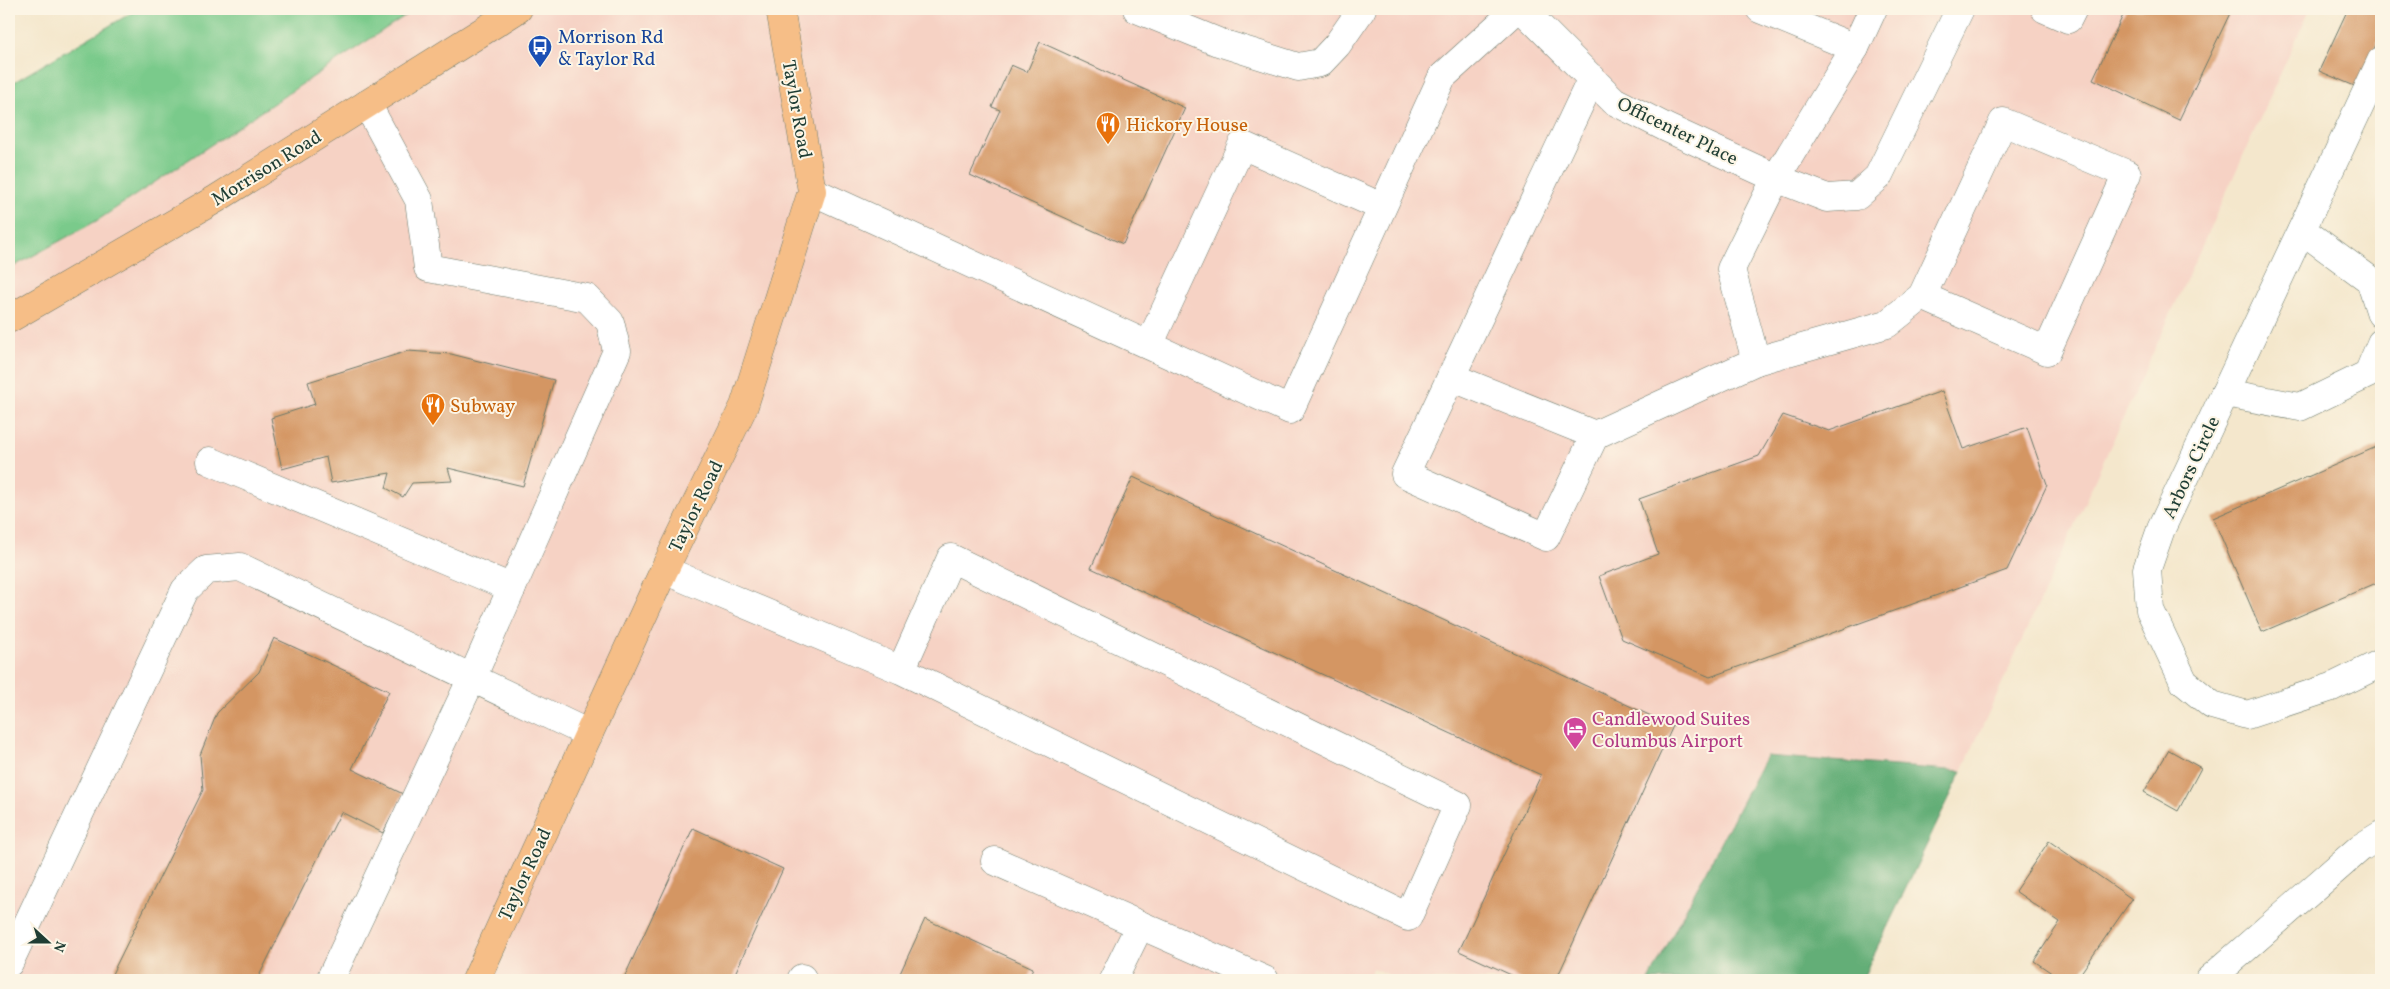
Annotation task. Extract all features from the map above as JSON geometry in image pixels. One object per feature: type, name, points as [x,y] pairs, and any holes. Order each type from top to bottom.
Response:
[{"type":"main road","name":"Morrison Road","points":[[9,319],[216,199],[518,9]]},
{"type":"main road","name":"Taylor Road","points":[[476,980],[664,570],[744,406],[812,191],[780,9]]},
{"type":"street","points":[[1137,9],[1218,42],[1298,67],[1320,63],[1337,46],[1362,9]]},
{"type":"street","points":[[812,191],[1290,410],[1442,77],[1516,9]]},
{"type":"street","name":"Officenter Place","points":[[1522,9],[1614,101],[1667,128],[1776,178],[1828,198],[1856,196],[1878,178],[1960,9]]},
{"type":"street","points":[[1760,9],[1855,48]]},
{"type":"street","points":[[1756,361],[1731,270],[1776,178],[1855,48],[1872,9]]},
{"type":"street","points":[[2045,9],[2068,19],[2073,9]]},
{"type":"street","name":"Arbors Circle","points":[[2381,61],[2161,529],[2147,569],[2150,610],[2184,682],[2212,705],[2247,715],[2332,687],[2381,663]]},
{"type":"street","points":[[1592,78],[1405,474],[1546,536],[1595,435],[1756,361],[1887,324],[1922,296],[2003,122],[2127,174],[2047,351],[1922,296]]},
{"type":"street","points":[[330,980],[472,678],[617,352],[610,322],[587,298],[428,268],[419,200],[367,104]]},
{"type":"street","points":[[1149,345],[1242,145],[1382,207]]},
{"type":"street","points":[[2302,230],[2370,280],[2381,314]]},
{"type":"street","points":[[2225,393],[2300,407],[2368,374],[2381,344]]},
{"type":"street","points":[[1450,377],[1595,435]]},
{"type":"street","points":[[210,461],[512,588]]},
{"type":"street","points":[[664,570],[901,670],[1408,917],[1458,805],[951,558],[901,670]]},
{"type":"street","points":[[9,963],[185,590],[206,570],[240,567],[589,734]]},
{"type":"street","points":[[2209,980],[2360,848],[2381,835]]},
{"type":"street","points":[[995,861],[1265,980]]},
{"type":"street","points":[[1113,980],[1140,925]]},
{"type":"shaded area","points":[[415,9],[2310,9],[1962,771],[1766,756],[1649,980],[1400,980],[1373,968],[1367,980],[9,980],[9,269],[98,220]]},
{"type":"green space","points":[[138,9],[415,9],[98,220],[9,269],[9,85]]},
{"type":"green space","points":[[1766,756],[1962,771],[1862,980],[1649,980]]},
{"type":"building","points":[[2126,9],[2232,9],[2179,120],[2093,79]]},
{"type":"building","points":[[2348,9],[2381,9],[2381,34],[2357,87],[2319,71]]},
{"type":"building","points":[[1040,42],[1185,108],[1123,244],[970,175],[1000,110],[992,107],[1011,65],[1027,72]]},
{"type":"building","points":[[408,351],[451,354],[554,380],[523,486],[448,468],[452,481],[412,483],[403,497],[386,488],[390,473],[331,483],[326,457],[282,469],[271,418],[315,404],[308,382]]},
{"type":"building","points":[[1942,391],[1963,449],[2027,427],[2047,485],[2007,570],[1710,677],[1622,639],[1599,576],[1658,554],[1639,499],[1759,456],[1783,415],[1829,431]]},
{"type":"building","points":[[2381,445],[2381,581],[2262,632],[2213,518]]},
{"type":"building","name":"Candlewood Suites Columbus Airport","points":[[1133,477],[1673,726],[1556,980],[1522,980],[1459,951],[1541,775],[1091,568]]},
{"type":"building","points":[[274,638],[389,691],[352,769],[403,794],[383,833],[341,812],[257,980],[109,980],[203,790],[200,755],[217,713],[259,672]]},
{"type":"building","points":[[2169,750],[2201,768],[2178,811],[2144,792]]},
{"type":"building","points":[[693,828],[783,869],[732,980],[623,980]]},
{"type":"building","points":[[2049,841],[2132,899],[2076,980],[2062,980],[2034,961],[2060,922],[2015,891]]},
{"type":"building","points":[[925,919],[1033,968],[1027,980],[897,980]]},
{"type":"place","name":"Morrison Rd & Taylor Rd","points":[[540,68]]},
{"type":"place","name":"Hickory House","points":[[1108,145]]},
{"type":"place","name":"Subway","points":[[433,426]]},
{"type":"place","name":"Candlewood Suites Columbus Airport","points":[[1575,750]]}]
